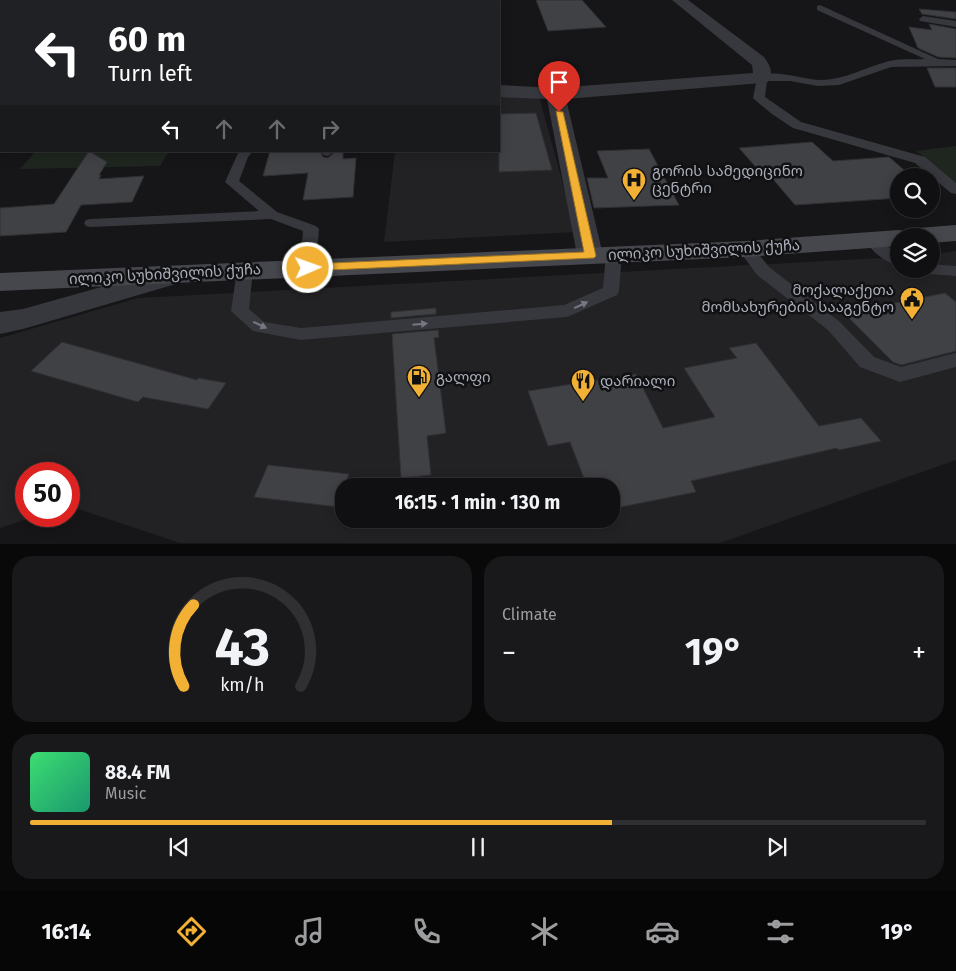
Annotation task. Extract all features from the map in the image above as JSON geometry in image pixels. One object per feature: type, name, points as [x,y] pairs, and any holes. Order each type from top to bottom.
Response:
[{"type":"main road","points":[[940,234],[956,233]]},
{"type":"main road","name":"ილიკო სუხიშვილის ქუჩა","points":[[0,282],[184,272],[746,249],[890,239]]},
{"type":"street","points":[[500,91],[555,94],[762,78],[762,66],[758,61],[679,0]]},
{"type":"street","points":[[555,94],[602,255]]},
{"type":"street","points":[[0,323],[184,272]]},
{"type":"lane","points":[[820,8],[936,62]]},
{"type":"lane","points":[[923,19],[956,24]]},
{"type":"lane","points":[[956,63],[890,64],[839,82],[818,83],[790,78],[762,78],[759,98],[776,112],[797,125],[920,160],[956,190]]},
{"type":"lane","points":[[246,152],[242,156],[232,182],[272,216]]},
{"type":"lane","points":[[91,223],[272,216],[311,229],[308,268]]},
{"type":"lane","points":[[872,240],[890,257]]},
{"type":"lane","points":[[746,249],[763,271],[834,326],[867,362],[900,375],[956,360]]},
{"type":"lane","points":[[244,270],[240,311],[260,327],[301,334],[567,312],[611,291],[602,255]]},
{"type":"lane","points":[[940,270],[956,271]]},
{"type":"shaded area","points":[[500,94],[539,96],[576,232],[384,242],[395,152],[500,152]]},
{"type":"shaded area","points":[[956,146],[956,183],[940,170],[940,168],[937,168],[916,151]]},
{"type":"shaded area","points":[[35,152],[168,152],[160,166],[20,169]]},
{"type":"shaded area","points":[[956,251],[956,460],[720,543],[180,543],[80,510],[80,462],[15,462],[15,523],[0,528],[0,338],[138,298],[890,257],[890,278],[940,278],[940,254]]},
{"type":"building","points":[[536,0],[582,0],[606,27],[548,31]]},
{"type":"building","points":[[919,9],[956,12],[956,19],[922,14]]},
{"type":"building","points":[[929,24],[956,29],[956,58],[938,57],[918,48],[909,27],[932,30]]},
{"type":"building","points":[[927,68],[956,68],[956,87],[935,87]]},
{"type":"building","points":[[536,113],[552,170],[499,172],[500,114]]},
{"type":"building","points":[[812,142],[833,161],[889,157],[902,168],[890,168],[890,199],[795,205],[767,172],[761,173],[739,148]]},
{"type":"building","points":[[649,149],[679,205],[594,208],[587,178],[608,178],[597,151]]},
{"type":"building","points":[[88,152],[107,162],[99,175],[101,175],[99,179],[144,176],[132,202],[81,205],[66,232],[0,236],[0,208],[54,204]]},
{"type":"building","points":[[270,152],[320,152],[323,157],[328,158],[335,152],[343,152],[343,159],[356,158],[353,197],[303,200],[308,173],[263,176]]},
{"type":"building","points":[[945,293],[956,302],[956,351],[901,365],[893,362],[844,313]]},
{"type":"building","points":[[436,308],[436,314],[391,318],[391,312]]},
{"type":"building","name":"გალფი","points":[[438,330],[439,337],[434,338],[446,433],[427,436],[431,475],[401,478],[392,334]]},
{"type":"building","points":[[62,342],[197,380],[198,378],[226,383],[208,409],[143,397],[138,402],[31,371]]},
{"type":"building","points":[[756,343],[819,426],[861,418],[881,441],[839,450],[837,448],[691,481],[696,492],[620,507],[620,478],[584,478],[570,442],[548,446],[528,391],[636,374],[663,428],[715,417],[684,368],[737,358],[729,348]]},
{"type":"building","points":[[268,465],[349,474],[348,478],[335,478],[335,507],[254,497]]},
{"type":"place","name":"გორის სამედიცინო ცენტრი","points":[[634,201]]},
{"type":"place","name":"მოქალაქეთა მომსახურების სააგენტო","points":[[912,320]]},
{"type":"place","name":"გალფი","points":[[419,398]]},
{"type":"place","name":"დარიალი","points":[[583,402]]},
{"type":"route","points":[[308,268],[590,256],[559,112]]}]
